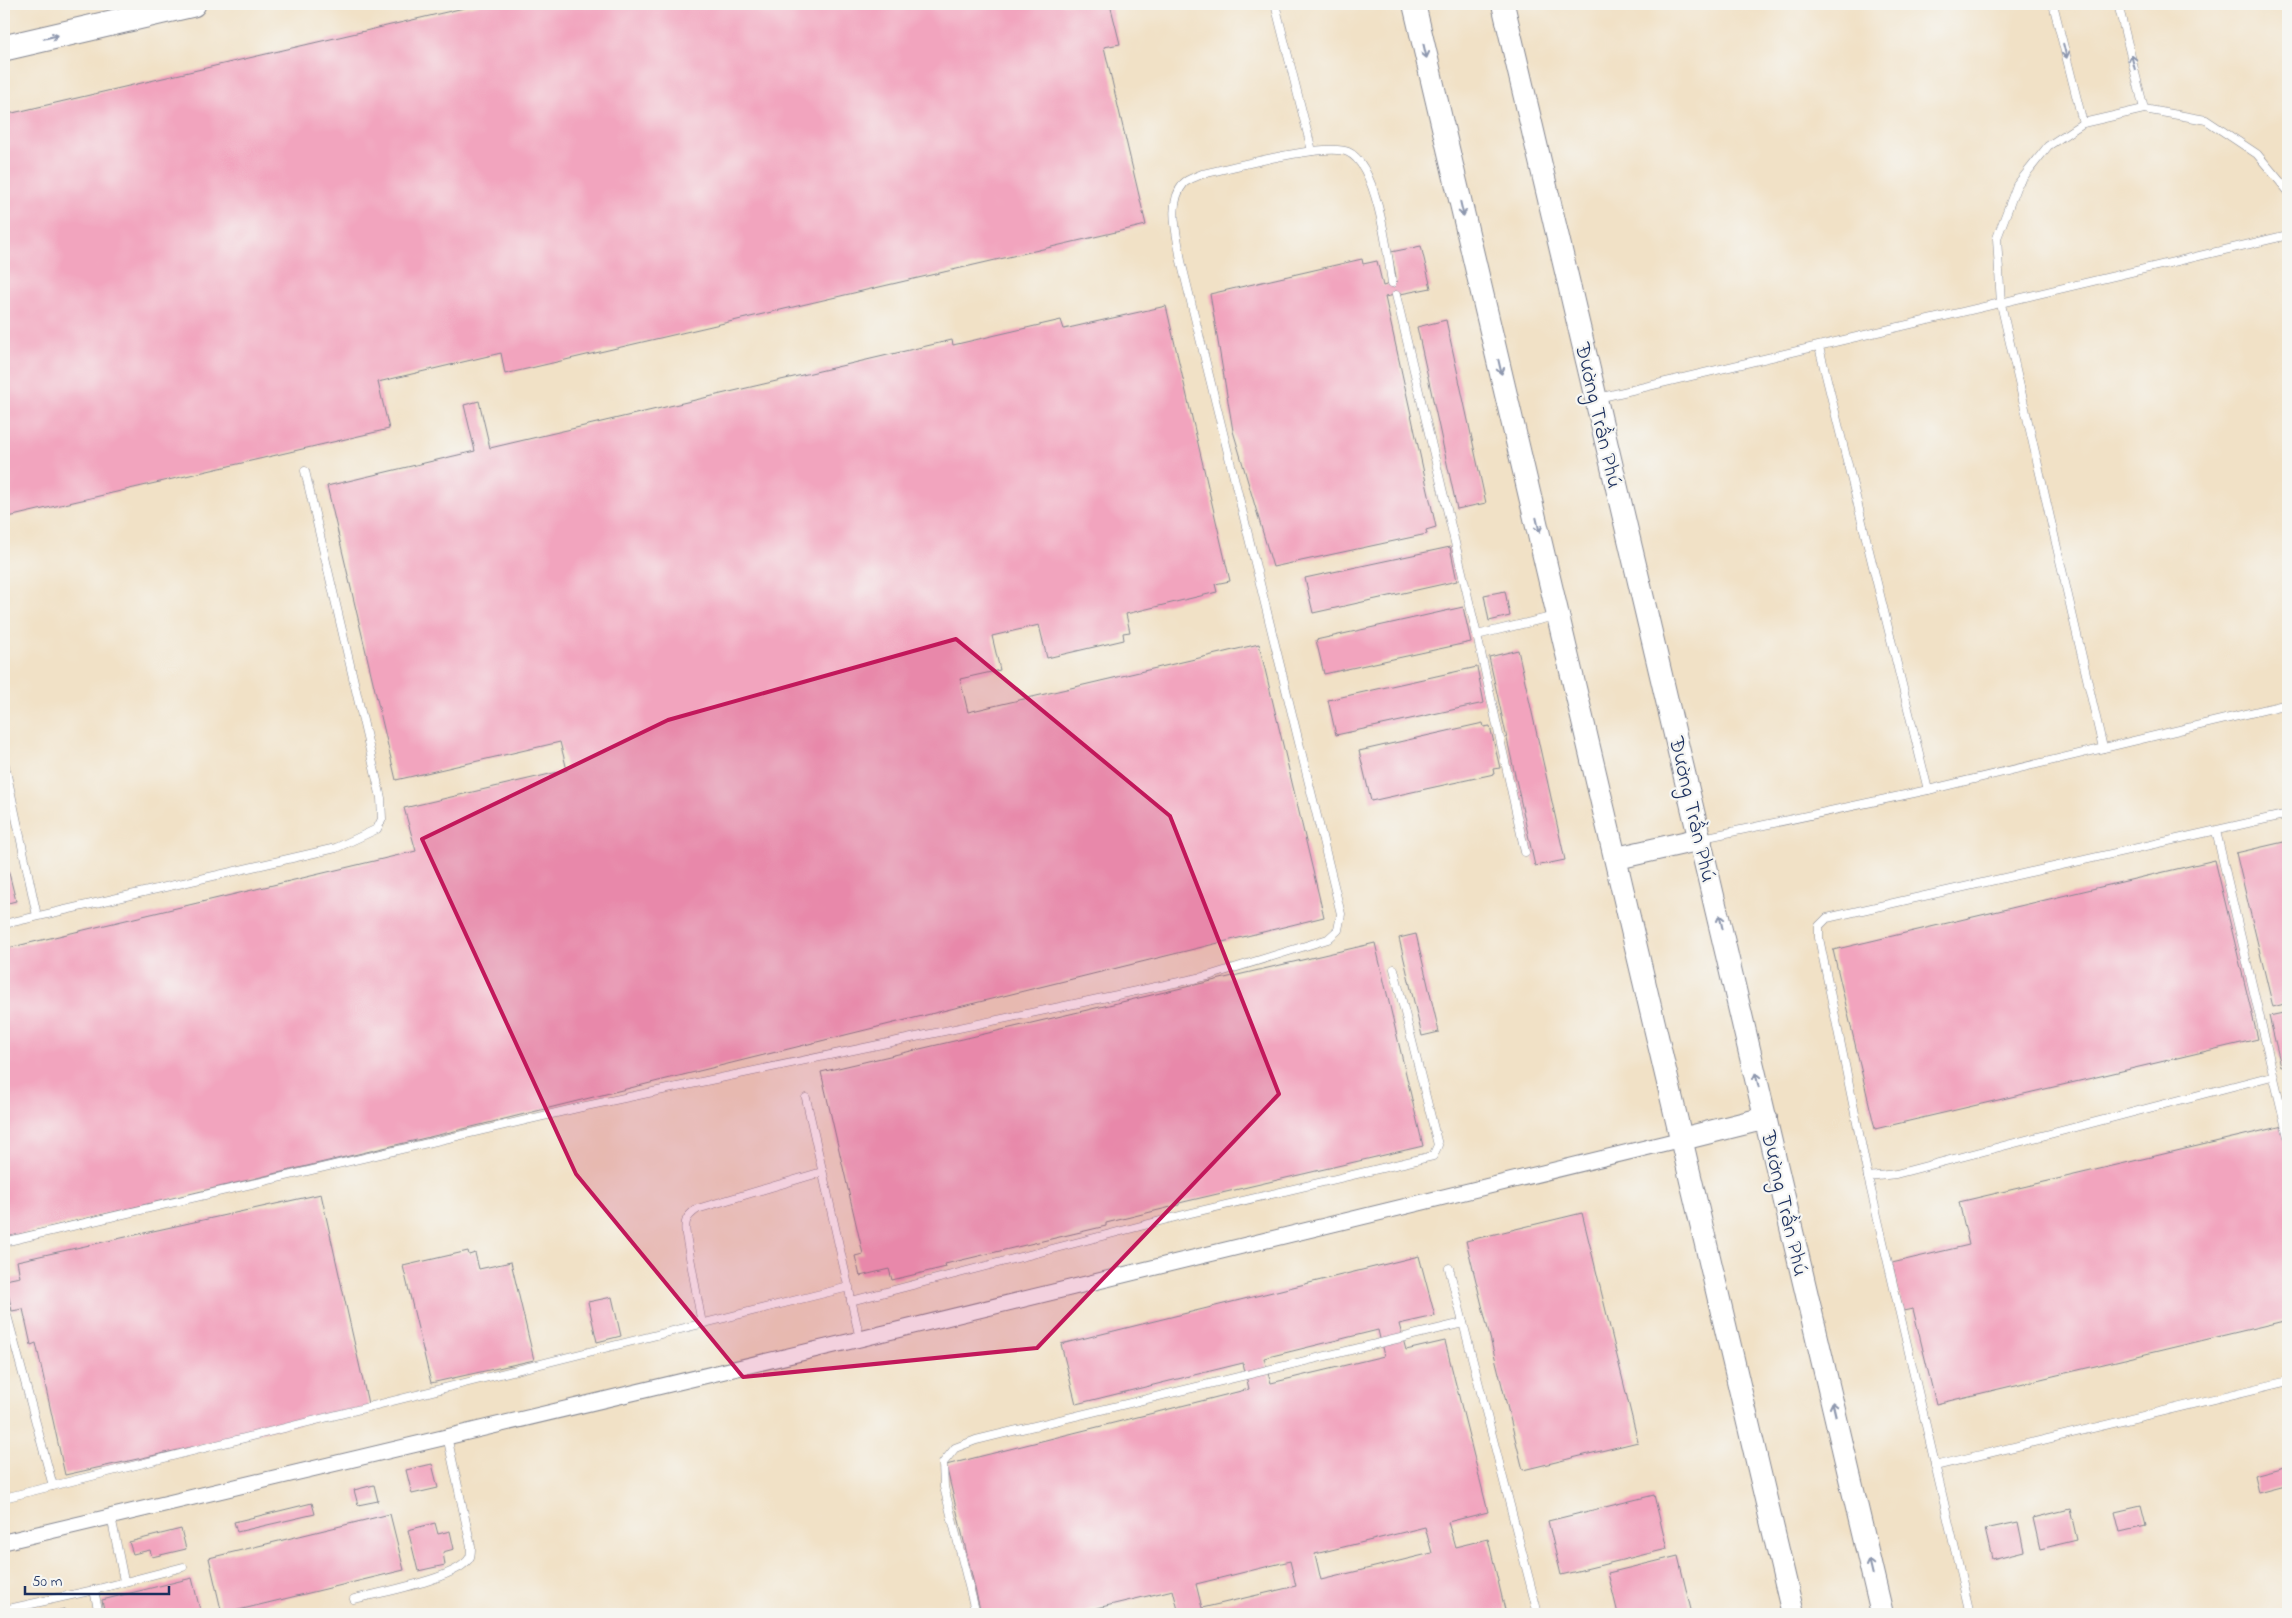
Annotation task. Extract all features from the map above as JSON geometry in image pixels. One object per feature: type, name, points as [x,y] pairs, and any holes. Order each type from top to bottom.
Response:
[{"type":"main road","points":[[4,48],[193,4]]},
{"type":"main road","points":[[1414,4],[1617,858],[1793,1614]]},
{"type":"main road","name":"Đường Trần Phú","points":[[1503,4],[1882,1614]]},
{"type":"main road","points":[[1617,858],[1701,839]]},
{"type":"main road","points":[[1682,1139],[1766,1118]]},
{"type":"street","points":[[4,1542],[860,1339],[1682,1139]]},
{"type":"lane","points":[[1275,4],[1312,151]]},
{"type":"lane","points":[[2053,4],[2083,123]]},
{"type":"lane","points":[[2118,4],[2144,109]]},
{"type":"lane","points":[[2103,748],[2001,304],[1997,238],[2017,185],[2048,146],[2083,123],[2144,109],[2206,120],[2257,154],[2288,192]]},
{"type":"lane","points":[[4,1242],[586,1106],[1208,976],[1328,940],[1338,930],[1341,914],[1181,261],[1174,210],[1178,194],[1184,182],[1202,174],[1325,148],[1348,152],[1360,160],[1371,183],[1381,214],[1392,283]]},
{"type":"lane","points":[[1596,398],[1820,347],[2288,235]]},
{"type":"lane","points":[[1396,295],[1477,635],[1526,852]]},
{"type":"lane","points":[[1820,347],[1928,790]]},
{"type":"lane","points":[[4,924],[336,848],[377,830],[382,819],[381,798],[305,471]]},
{"type":"lane","points":[[1477,635],[1559,615]]},
{"type":"lane","points":[[1701,839],[1928,790],[2288,704]]},
{"type":"lane","points":[[4,761],[37,916]]},
{"type":"lane","points":[[1970,1614],[1868,1177],[1819,938],[1820,926],[1827,918],[2288,814]]},
{"type":"lane","points":[[2216,831],[2272,1076],[2288,1137]]},
{"type":"lane","points":[[851,1301],[1190,1214],[1433,1156],[1438,1145],[1394,970]]},
{"type":"lane","points":[[1868,1177],[1896,1174],[2272,1076]]},
{"type":"lane","points":[[806,1098],[860,1339]]},
{"type":"lane","points":[[702,1324],[685,1230],[687,1217],[697,1209],[822,1172]]},
{"type":"lane","points":[[1448,1268],[1538,1614]]},
{"type":"lane","points":[[4,1498],[849,1288]]},
{"type":"lane","points":[[4,1304],[53,1486]]},
{"type":"lane","points":[[976,1614],[944,1487],[943,1463],[955,1448],[976,1440],[1463,1323]]},
{"type":"lane","points":[[1935,1466],[2288,1381]]},
{"type":"lane","points":[[354,1599],[432,1580],[459,1568],[470,1557],[471,1546],[447,1436]]},
{"type":"lane","points":[[110,1516],[124,1581]]},
{"type":"lane","points":[[4,1610],[94,1590],[183,1566]]},
{"type":"lane","points":[[94,1590],[99,1614]]},
{"type":"highlighted area","points":[[956,639],[1170,816],[1279,1094],[1037,1348],[743,1377],[576,1174],[422,839],[668,720]]},
{"type":"building","points":[[481,4],[1110,4],[1120,44],[1104,47],[1146,225],[505,374],[501,353],[378,382],[389,429],[4,518],[4,115]]},
{"type":"building","points":[[1421,246],[1431,288],[1385,297],[1436,527],[1426,530],[1427,534],[1273,567],[1233,431],[1210,294],[1362,259],[1363,264],[1377,261],[1383,286],[1397,282],[1391,252]]},
{"type":"building","points":[[1166,306],[1230,581],[1215,584],[1217,592],[1126,614],[1130,632],[1123,633],[1124,640],[1047,658],[1039,625],[992,636],[1000,670],[960,679],[968,712],[1259,644],[1324,917],[480,1125],[4,1238],[4,949],[416,851],[404,808],[567,770],[560,742],[396,780],[327,486],[475,451],[464,405],[479,401],[490,448],[952,340],[953,345],[1061,320],[1064,329]]},
{"type":"building","points":[[1446,320],[1486,503],[1457,509],[1417,327]]},
{"type":"building","points":[[1450,547],[1457,581],[1313,613],[1305,578]]},
{"type":"building","points":[[1505,591],[1510,616],[1489,621],[1484,595]]},
{"type":"building","points":[[1463,607],[1471,642],[1324,674],[1316,640]]},
{"type":"building","points":[[1518,650],[1565,860],[1535,866],[1489,657]]},
{"type":"building","points":[[1477,667],[1484,703],[1336,735],[1328,700]]},
{"type":"building","points":[[1483,723],[1484,727],[1490,726],[1500,768],[1493,769],[1494,774],[1371,801],[1359,751]]},
{"type":"building","points":[[2288,841],[2288,1003],[2273,1007],[2236,853]]},
{"type":"building","points":[[4,853],[16,901],[4,904]]},
{"type":"building","points":[[2215,860],[2258,1039],[1875,1129],[1833,950]]},
{"type":"building","points":[[1416,934],[1439,1032],[1422,1036],[1399,938]]},
{"type":"building","points":[[1375,943],[1423,1146],[1179,1203],[1179,1205],[1106,1223],[1106,1226],[945,1264],[946,1267],[892,1280],[889,1269],[860,1276],[855,1256],[863,1254],[821,1072]]},
{"type":"building","points":[[2288,1012],[2288,1065],[2281,1066],[2269,1016]]},
{"type":"building","points":[[2283,1126],[2288,1149],[2288,1320],[1936,1404],[1913,1309],[1903,1311],[1892,1263],[1969,1245],[1959,1202]]},
{"type":"building","points":[[321,1194],[369,1408],[65,1475],[36,1343],[31,1345],[23,1309],[12,1311],[5,1280],[20,1277],[17,1261]]},
{"type":"building","points":[[1582,1213],[1638,1442],[1523,1470],[1466,1241]]},
{"type":"building","points":[[468,1251],[469,1255],[475,1253],[479,1269],[511,1262],[534,1360],[431,1383],[403,1266]]},
{"type":"building","points":[[1419,1256],[1435,1316],[1399,1324],[1406,1350],[1445,1341],[1488,1512],[1448,1522],[1455,1547],[1488,1539],[1506,1614],[1179,1614],[1173,1590],[1072,1614],[981,1614],[946,1465],[1249,1389],[1243,1363],[1076,1404],[1061,1344]],"holes":[[[1378,1330],[1384,1356],[1271,1383],[1264,1358]],[[1425,1527],[1432,1553],[1321,1580],[1315,1554]],[[1290,1561],[1296,1586],[1202,1608],[1196,1584]]]},
{"type":"building","points":[[612,1297],[621,1336],[597,1342],[588,1302]]},
{"type":"building","points":[[432,1464],[438,1488],[412,1494],[406,1470]]},
{"type":"building","points":[[2288,1466],[2288,1485],[2258,1493],[2254,1475]]},
{"type":"building","points":[[374,1485],[378,1501],[358,1505],[354,1490]]},
{"type":"building","points":[[1654,1495],[1667,1549],[1561,1575],[1548,1521]]},
{"type":"building","points":[[312,1503],[315,1514],[237,1532],[234,1522]]},
{"type":"building","points":[[2141,1506],[2146,1526],[2120,1532],[2115,1512]]},
{"type":"building","points":[[2070,1509],[2077,1540],[2040,1549],[2033,1518]]},
{"type":"building","points":[[390,1514],[404,1570],[222,1614],[209,1558]]},
{"type":"building","points":[[2018,1522],[2024,1551],[1992,1559],[1985,1529]]},
{"type":"building","points":[[435,1523],[438,1534],[450,1531],[454,1549],[443,1552],[445,1565],[418,1571],[408,1530]]},
{"type":"building","points":[[181,1529],[186,1549],[152,1557],[150,1550],[133,1554],[129,1542]]},
{"type":"building","points":[[1678,1556],[1692,1614],[1618,1614],[1608,1573]]},
{"type":"building","points":[[192,1578],[201,1614],[105,1614],[102,1600]]},
{"type":"building","points":[[64,1609],[65,1614],[45,1614]]}]
